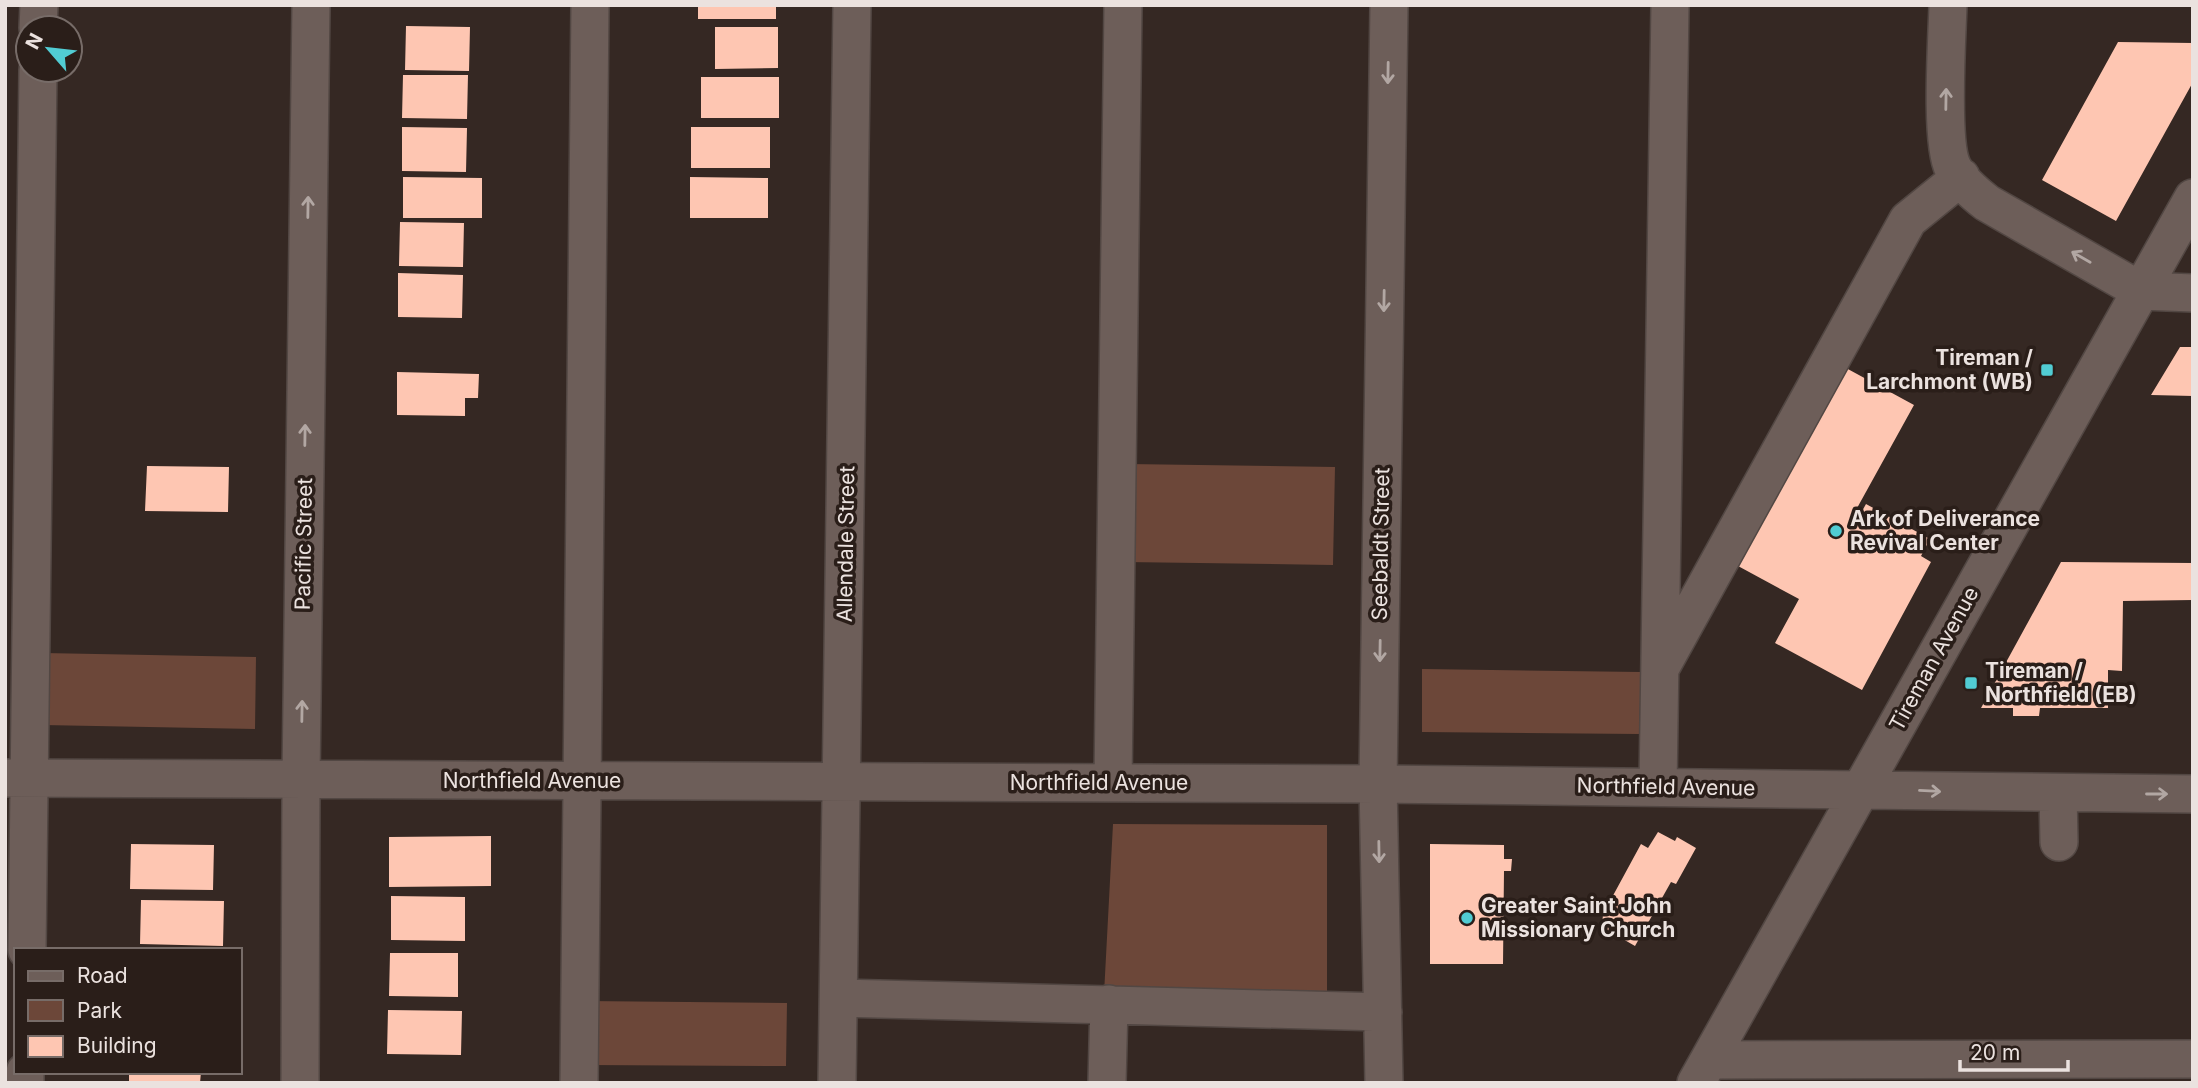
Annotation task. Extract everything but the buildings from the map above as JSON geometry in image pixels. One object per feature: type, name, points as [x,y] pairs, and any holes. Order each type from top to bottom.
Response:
[{"type":"street","name":"Pacific Street","points":[[300,1083],[311,5]]},
{"type":"street","points":[[579,1083],[590,5]]},
{"type":"street","name":"Allendale Street","points":[[837,1083],[852,5]]},
{"type":"street","points":[[1113,783],[1123,5]]},
{"type":"street","name":"Seebaldt Street","points":[[1384,1083],[1378,784],[1389,5]]},
{"type":"street","points":[[1658,787],[1670,5]]},
{"type":"street","points":[[1948,5],[1946,126],[1952,166],[1967,187],[1987,203],[2141,291],[2193,293]]},
{"type":"street","points":[[27,948],[17,778],[38,84]]},
{"type":"street","points":[[1660,669],[1908,220],[1961,177]]},
{"type":"street","name":"Tireman Avenue","points":[[1702,1071],[2193,198]]},
{"type":"street","name":"Northfield Avenue","points":[[17,778],[1378,784],[2193,794]]},
{"type":"street","points":[[2058,793],[2059,842]]},
{"type":"street","points":[[839,998],[1383,1013]]},
{"type":"street","points":[[1107,1083],[1109,1004]]},
{"type":"street","points":[[1702,1071],[1949,1071],[2193,1059]]},
{"type":"green space","points":[[1127,464],[1335,467],[1333,565],[1125,562]]},
{"type":"green space","points":[[43,653],[256,657],[255,729],[42,725]]},
{"type":"green space","points":[[1422,669],[1641,672],[1639,734],[1422,732]]},
{"type":"green space","points":[[1113,824],[1327,825],[1327,997],[1104,994]]},
{"type":"green space","points":[[585,1001],[787,1003],[786,1066],[585,1065]]},
{"type":"place","name":"Tireman / Larchmont (WB)","points":[[2047,370]]},
{"type":"place","name":"Ark of Deliverance Revival Center","points":[[1836,531]]},
{"type":"place","name":"Tireman / Northfield (EB)","points":[[1971,683]]},
{"type":"place","name":"Greater Saint John Missionary Church","points":[[1467,918]]}]
